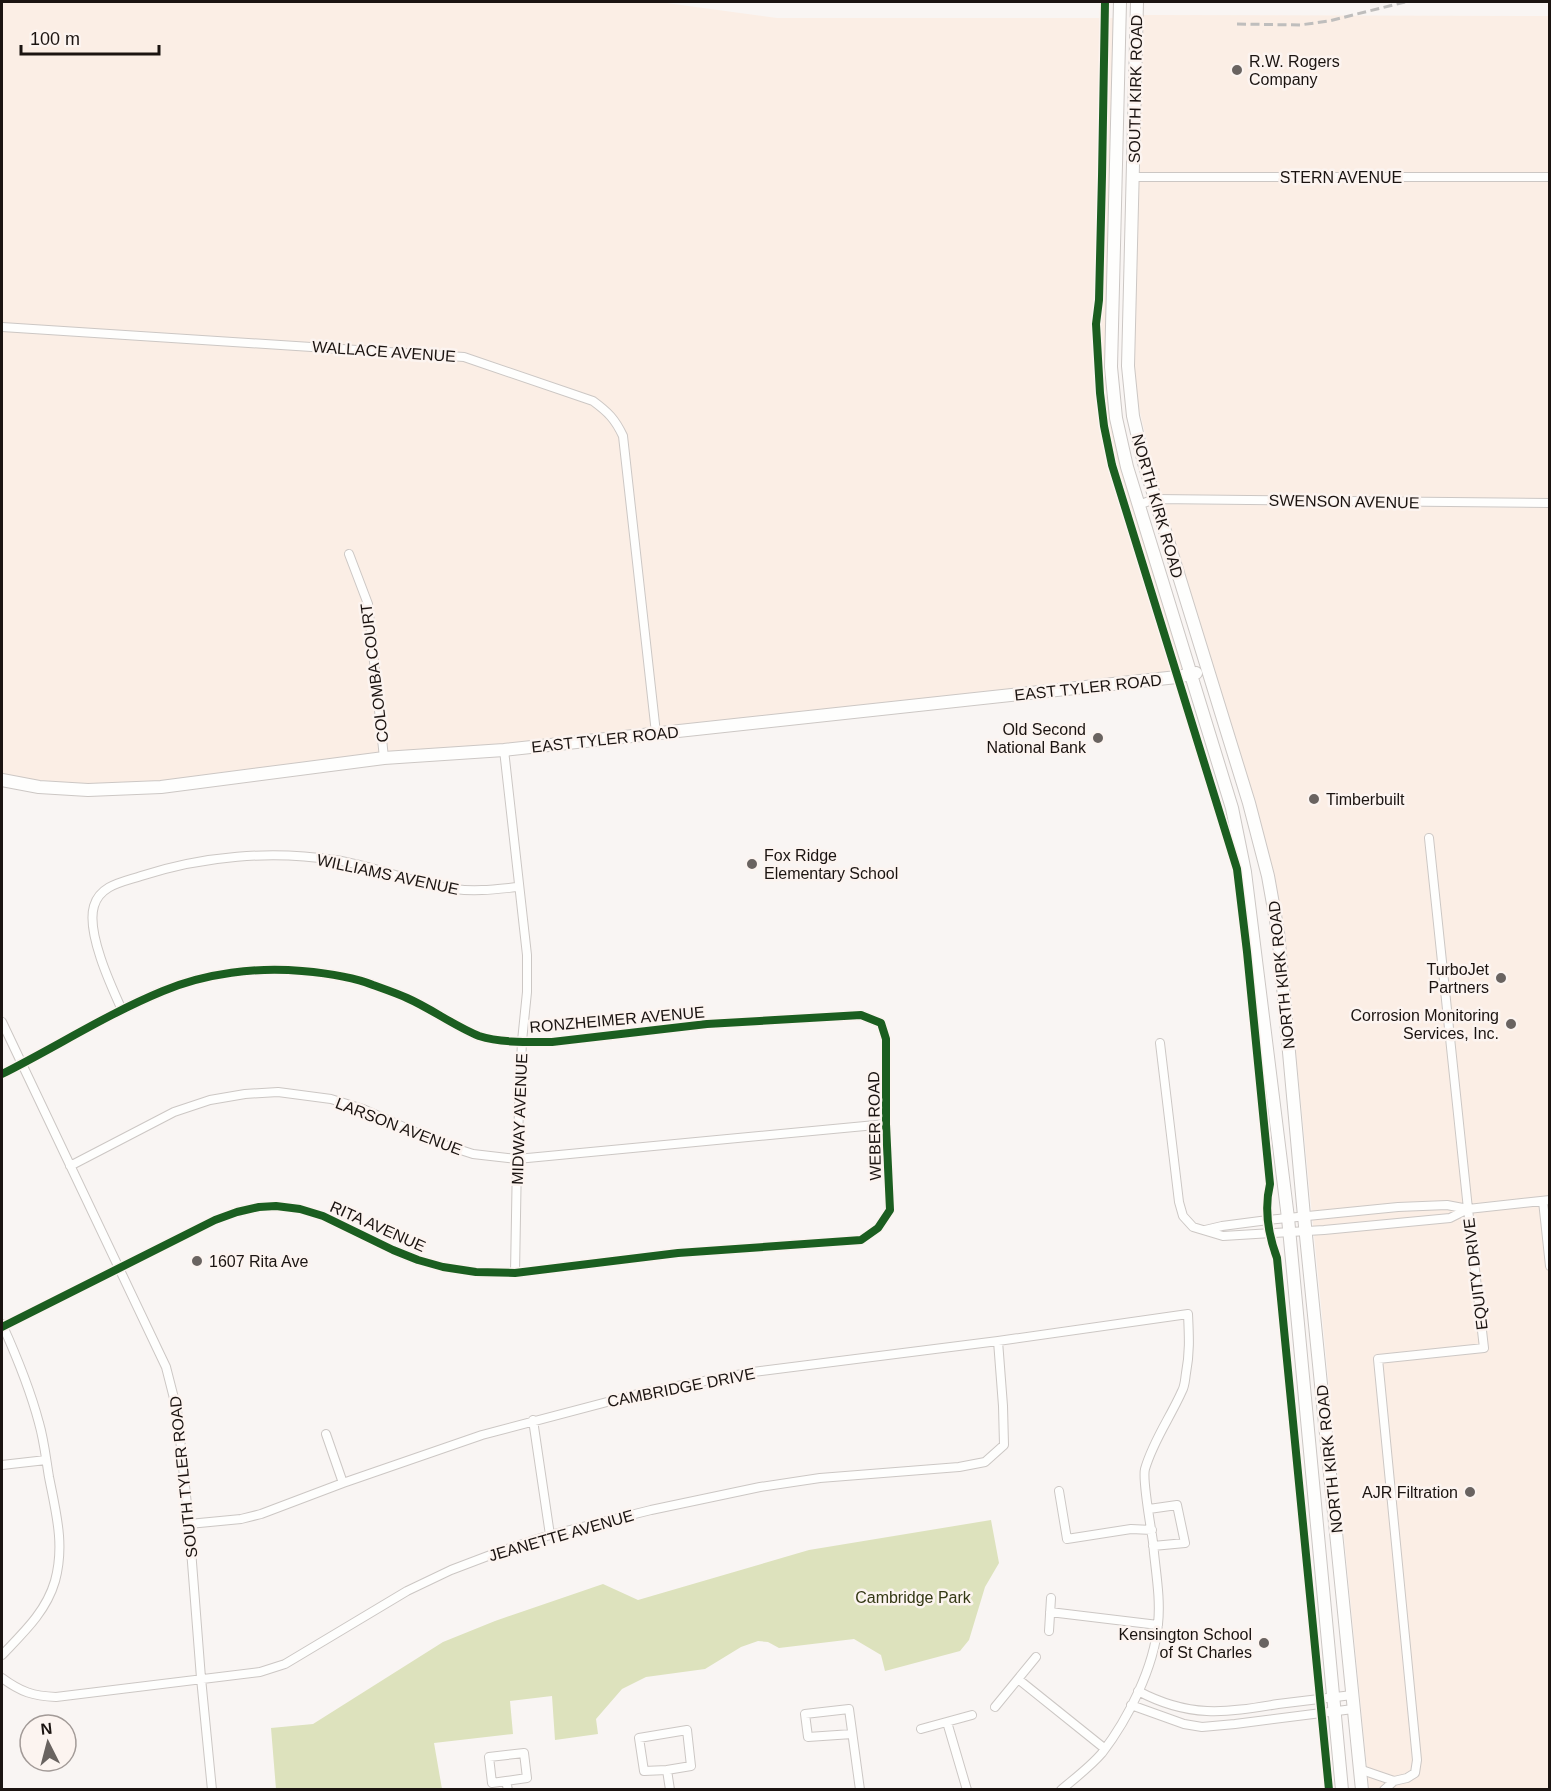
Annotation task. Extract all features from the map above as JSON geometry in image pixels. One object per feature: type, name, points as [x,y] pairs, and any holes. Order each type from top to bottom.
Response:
[{"type":"main road","name":"SOUTH KIRK ROAD","points":[[1115,176],[1120,2]]},
{"type":"main road","name":"SOUTH KIRK ROAD","points":[[1132,177],[1137,2]]},
{"type":"main road","name":"NORTH KIRK ROAD","points":[[1115,176],[1112,390],[1120,443],[1232,808],[1239,840],[1253,932],[1288,1218],[1342,1790]]},
{"type":"main road","name":"NORTH KIRK ROAD","points":[[1132,177],[1128,318],[1130,389],[1138,439],[1249,803],[1274,903],[1362,1790]]},
{"type":"main road","name":"EAST TYLER ROAD","points":[[2,780],[39,787],[88,790],[161,787],[384,758],[504,750],[656,734],[1191,675],[1208,670]]},
{"type":"street","name":"STERN AVENUE","points":[[1132,177],[1550,177]]},
{"type":"street","name":"WALLACE AVENUE","points":[[2,327],[464,357],[593,400],[608,412],[617,423],[623,436],[656,734]]},
{"type":"street","name":"SWENSON AVENUE","points":[[1138,505],[1155,500],[1550,503]]},
{"type":"street","name":"COLOMBA COURT","points":[[349,554],[368,604],[384,758]]},
{"type":"street","name":"MIDWAY AVENUE","points":[[504,750],[526,955],[527,992],[522,1041],[515,1273]]},
{"type":"street","name":"EQUITY DRIVE","points":[[1384,1790],[1394,1781],[1407,1778],[1414,1773],[1417,1760],[1378,1359],[1484,1348],[1429,838]]},
{"type":"street","name":"WILLIAMS AVENUE","points":[[122,1010],[104,970],[92,919],[94,906],[100,894],[110,886],[159,870],[202,861],[251,855],[294,856],[356,864],[455,890],[518,886]]},
{"type":"street","name":"RONZHEIMER AVENUE","points":[[2,1074],[164,990],[207,977],[245,971],[285,970],[325,973],[368,983],[406,998],[460,1028],[482,1036],[522,1041],[552,1042],[706,1024],[861,1015],[874,1020]]},
{"type":"street","name":"WEBER ROAD","points":[[874,1020],[881,1023],[886,1040],[886,1124],[890,1210],[874,1231]]},
{"type":"street","name":"SOUTH TYLER ROAD","points":[[2,1022],[120,1268],[166,1367],[172,1385],[177,1410],[189,1524],[212,1790]]},
{"type":"street","points":[[1160,1043],[1179,1202],[1183,1216],[1193,1227],[1223,1236],[1306,1231],[1450,1218],[1468,1209]]},
{"type":"street","name":"LARSON AVENUE","points":[[70,1166],[174,1112],[210,1100],[278,1092],[331,1099],[363,1109],[418,1134],[473,1154],[517,1159],[886,1124]]},
{"type":"street","points":[[1202,1231],[1222,1226],[1398,1207],[1447,1205],[1468,1209],[1546,1201],[1550,1266]]},
{"type":"street","name":"RITA AVENUE","points":[[2,1325],[215,1220],[259,1207],[276,1206],[300,1209],[323,1216],[393,1250],[443,1267],[476,1272],[515,1273],[678,1254],[861,1239],[874,1231]]},
{"type":"street","name":"CAMBRIDGE DRIVE","points":[[189,1524],[241,1519],[261,1514],[444,1447],[533,1420],[690,1382],[814,1363],[998,1341],[1188,1314],[1190,1348],[1184,1389],[1160,1431],[1144,1472],[1149,1509]]},
{"type":"street","points":[[2,1325],[28,1388],[39,1424],[60,1531],[59,1560],[54,1583],[46,1603],[31,1625],[2,1655]]},
{"type":"street","name":"JEANETTE AVENUE","points":[[2,1678],[14,1688],[34,1696],[56,1697],[260,1672],[285,1664],[313,1649],[407,1592],[442,1574],[550,1535],[651,1510],[760,1487],[820,1478],[959,1467],[985,1462],[1004,1445],[998,1341]]},
{"type":"street","points":[[533,1420],[550,1535]]},
{"type":"street","points":[[326,1434],[343,1483]]},
{"type":"street","points":[[2,1465],[46,1460]]},
{"type":"street","points":[[1059,1491],[1067,1539],[1131,1529],[1152,1530]]},
{"type":"street","points":[[1061,1790],[1083,1772],[1104,1748],[1138,1692],[1147,1670],[1158,1625],[1158,1601],[1149,1509],[1178,1505],[1185,1543],[1153,1546]]},
{"type":"street","points":[[1049,1631],[1052,1598]]},
{"type":"street","points":[[1050,1612],[1158,1625]]},
{"type":"street","points":[[995,1707],[1036,1657]]},
{"type":"street","points":[[1018,1679],[1104,1748]]},
{"type":"street","points":[[1138,1692],[1173,1706],[1192,1711],[1216,1713],[1352,1695]]},
{"type":"street","points":[[1131,1705],[1184,1724],[1202,1727],[1353,1708]]},
{"type":"street","points":[[852,1734],[808,1737],[805,1714],[849,1709],[860,1790]]},
{"type":"street","points":[[921,1729],[972,1715]]},
{"type":"street","points":[[947,1722],[967,1790]]},
{"type":"street","points":[[687,1730],[691,1766],[667,1770],[644,1771],[639,1738],[687,1730]]},
{"type":"street","points":[[524,1753],[527,1778],[507,1785],[492,1783],[489,1757],[524,1753]]},
{"type":"street","points":[[1359,1769],[1394,1781]]},
{"type":"street","points":[[667,1770],[670,1790]]},
{"type":"shaded area","points":[[2,2],[659,2],[777,18],[1114,18],[1106,393],[1120,463],[1184,671],[165,782],[80,784],[2,775]]},
{"type":"shaded area","points":[[1141,15],[1549,16],[1549,499],[1160,495],[1136,396],[1134,341]]},
{"type":"shaded area","points":[[1162,504],[1549,508],[1549,1789],[1369,1789],[1287,963],[1268,856],[1236,740]]},
{"type":"green space","name":"Cambridge Park","points":[[991,1520],[999,1563],[985,1587],[969,1640],[960,1651],[885,1671],[881,1655],[854,1639],[779,1648],[768,1642],[758,1641],[741,1647],[705,1669],[646,1677],[622,1689],[596,1719],[598,1734],[555,1740],[552,1696],[510,1701],[513,1734],[434,1743],[442,1789],[276,1789],[271,1728],[313,1724],[443,1642],[495,1621],[603,1584],[638,1600],[809,1550]]},
{"type":"railway","points":[[1237,24],[1300,25],[1329,21],[1405,2]]},
{"type":"cycle path","points":[[1105,2],[1099,300],[1096,324],[1104,426],[1112,465],[1237,869],[1270,1184],[1267,1203],[1268,1221],[1277,1258],[1329,1790]]},
{"type":"cycle path","points":[[2,1074],[102,1020],[163,991],[196,980],[249,971],[302,971],[356,979],[407,998],[479,1036],[506,1041],[552,1042],[707,1024],[861,1015],[881,1023],[886,1039],[886,1124],[890,1210],[878,1228],[861,1240],[678,1253],[515,1273],[476,1272],[443,1267],[393,1250],[323,1216],[300,1209],[276,1206],[259,1207],[215,1220],[2,1327]]},
{"type":"place","name":"R.W. Rogers Company","points":[[1237,70]]},
{"type":"place","name":"Old Second National Bank","points":[[1098,738]]},
{"type":"place","name":"Timberbuilt","points":[[1314,799]]},
{"type":"place","name":"Fox Ridge Elementary School","points":[[752,864]]},
{"type":"place","name":"TurboJet Partners","points":[[1501,978]]},
{"type":"place","name":"Corrosion Monitoring Services, Inc.","points":[[1511,1024]]},
{"type":"place","name":"1607 Rita Ave","points":[[197,1261]]},
{"type":"place","name":"AJR Filtration","points":[[1470,1492]]},
{"type":"place","name":"Kensington School of St Charles","points":[[1264,1643]]}]
